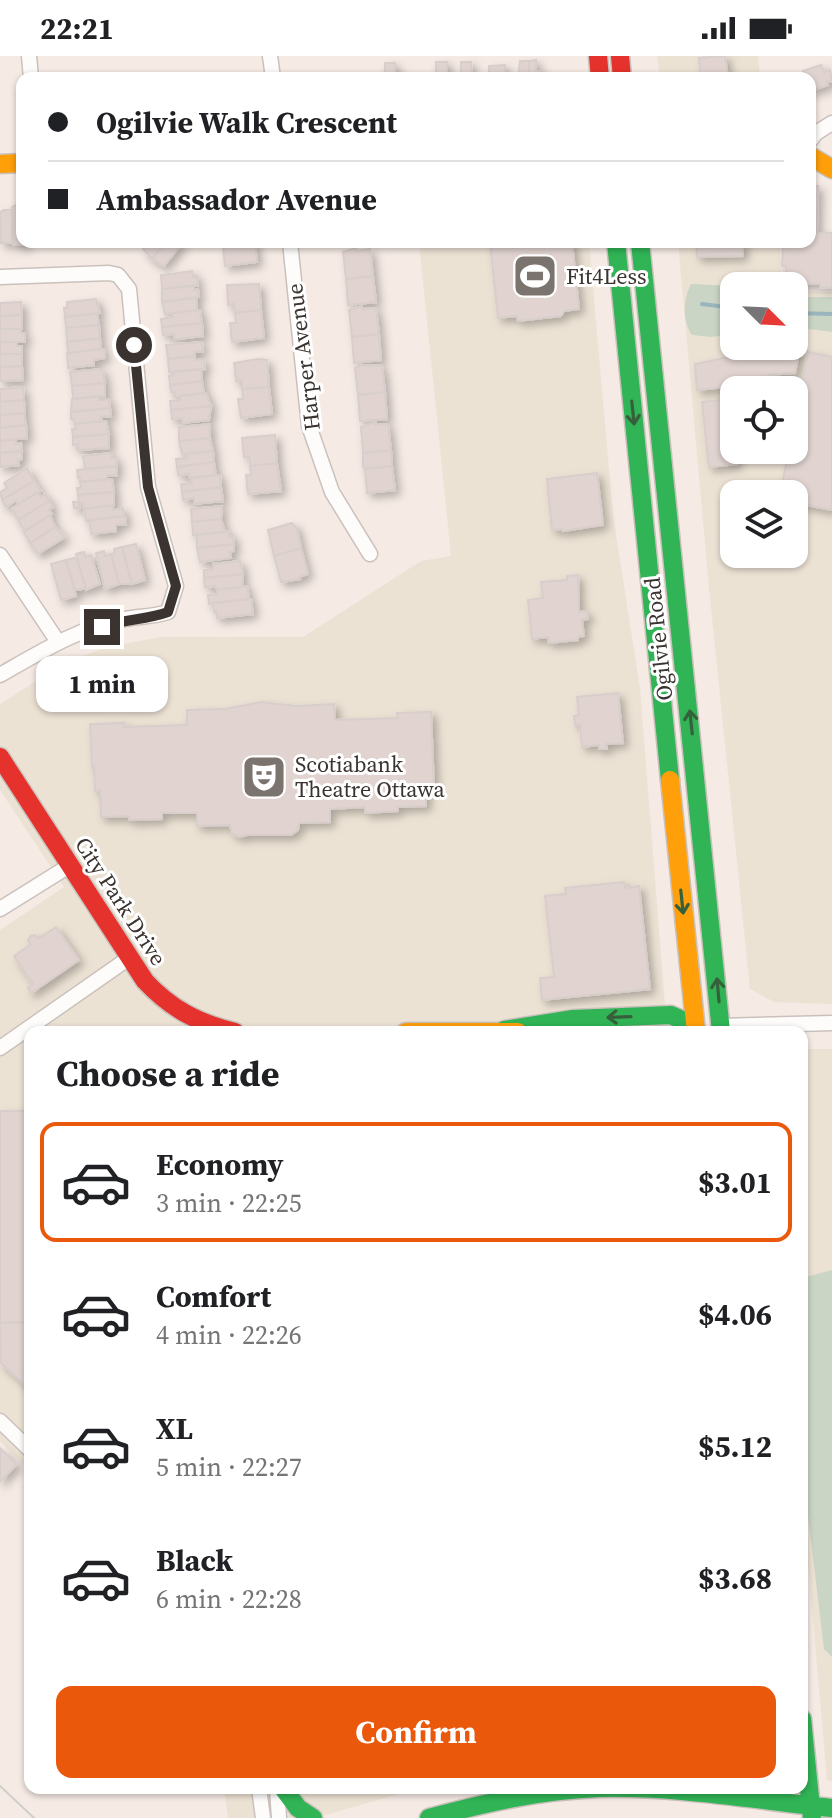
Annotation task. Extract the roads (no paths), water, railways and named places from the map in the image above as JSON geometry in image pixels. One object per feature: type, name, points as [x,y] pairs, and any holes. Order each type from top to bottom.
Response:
[{"type":"main road","name":"Ogilvie Road","points":[[617,248],[691,1026]]},
{"type":"main road","name":"Ogilvie Road","points":[[641,248],[720,1026]]},
{"type":"main road","name":"City Park Drive","points":[[0,757],[153,991],[188,1019],[213,1026]]},
{"type":"main road","points":[[537,1026],[573,1019],[671,1015],[686,1026]]},
{"type":"main road","points":[[808,1775],[812,1812]]},
{"type":"main road","points":[[288,1794],[298,1808],[313,1818]]},
{"type":"main road","points":[[429,1818],[487,1801],[538,1794]]},
{"type":"main road","points":[[715,1794],[776,1802],[812,1812],[832,1808]]},
{"type":"street","name":"Harper Avenue","points":[[291,248],[309,426],[332,492],[370,554]]},
{"type":"street","points":[[0,277],[109,273],[118,275],[129,289],[148,487],[176,586],[168,612],[155,617],[124,619],[58,642],[0,675]]},
{"type":"street","points":[[0,555],[58,642]]},
{"type":"street","points":[[0,909],[69,866]]},
{"type":"street","points":[[32,1026],[129,958]]},
{"type":"street","points":[[751,1026],[832,1023]]},
{"type":"street","points":[[0,1048],[24,1031]]},
{"type":"street","points":[[0,1421],[24,1444]]},
{"type":"street","points":[[260,1794],[263,1818]]},
{"type":"street","points":[[277,1794],[279,1818]]},
{"type":"waterway","points":[[702,304],[720,306]]},
{"type":"waterway","points":[[808,313],[832,314]]},
{"type":"tram line","points":[[0,1786],[34,1818]]},
{"type":"place","name":"Fit4Less","points":[[535,276]]},
{"type":"place","name":"Scotiabank Theatre Ottawa","points":[[264,777]]}]
